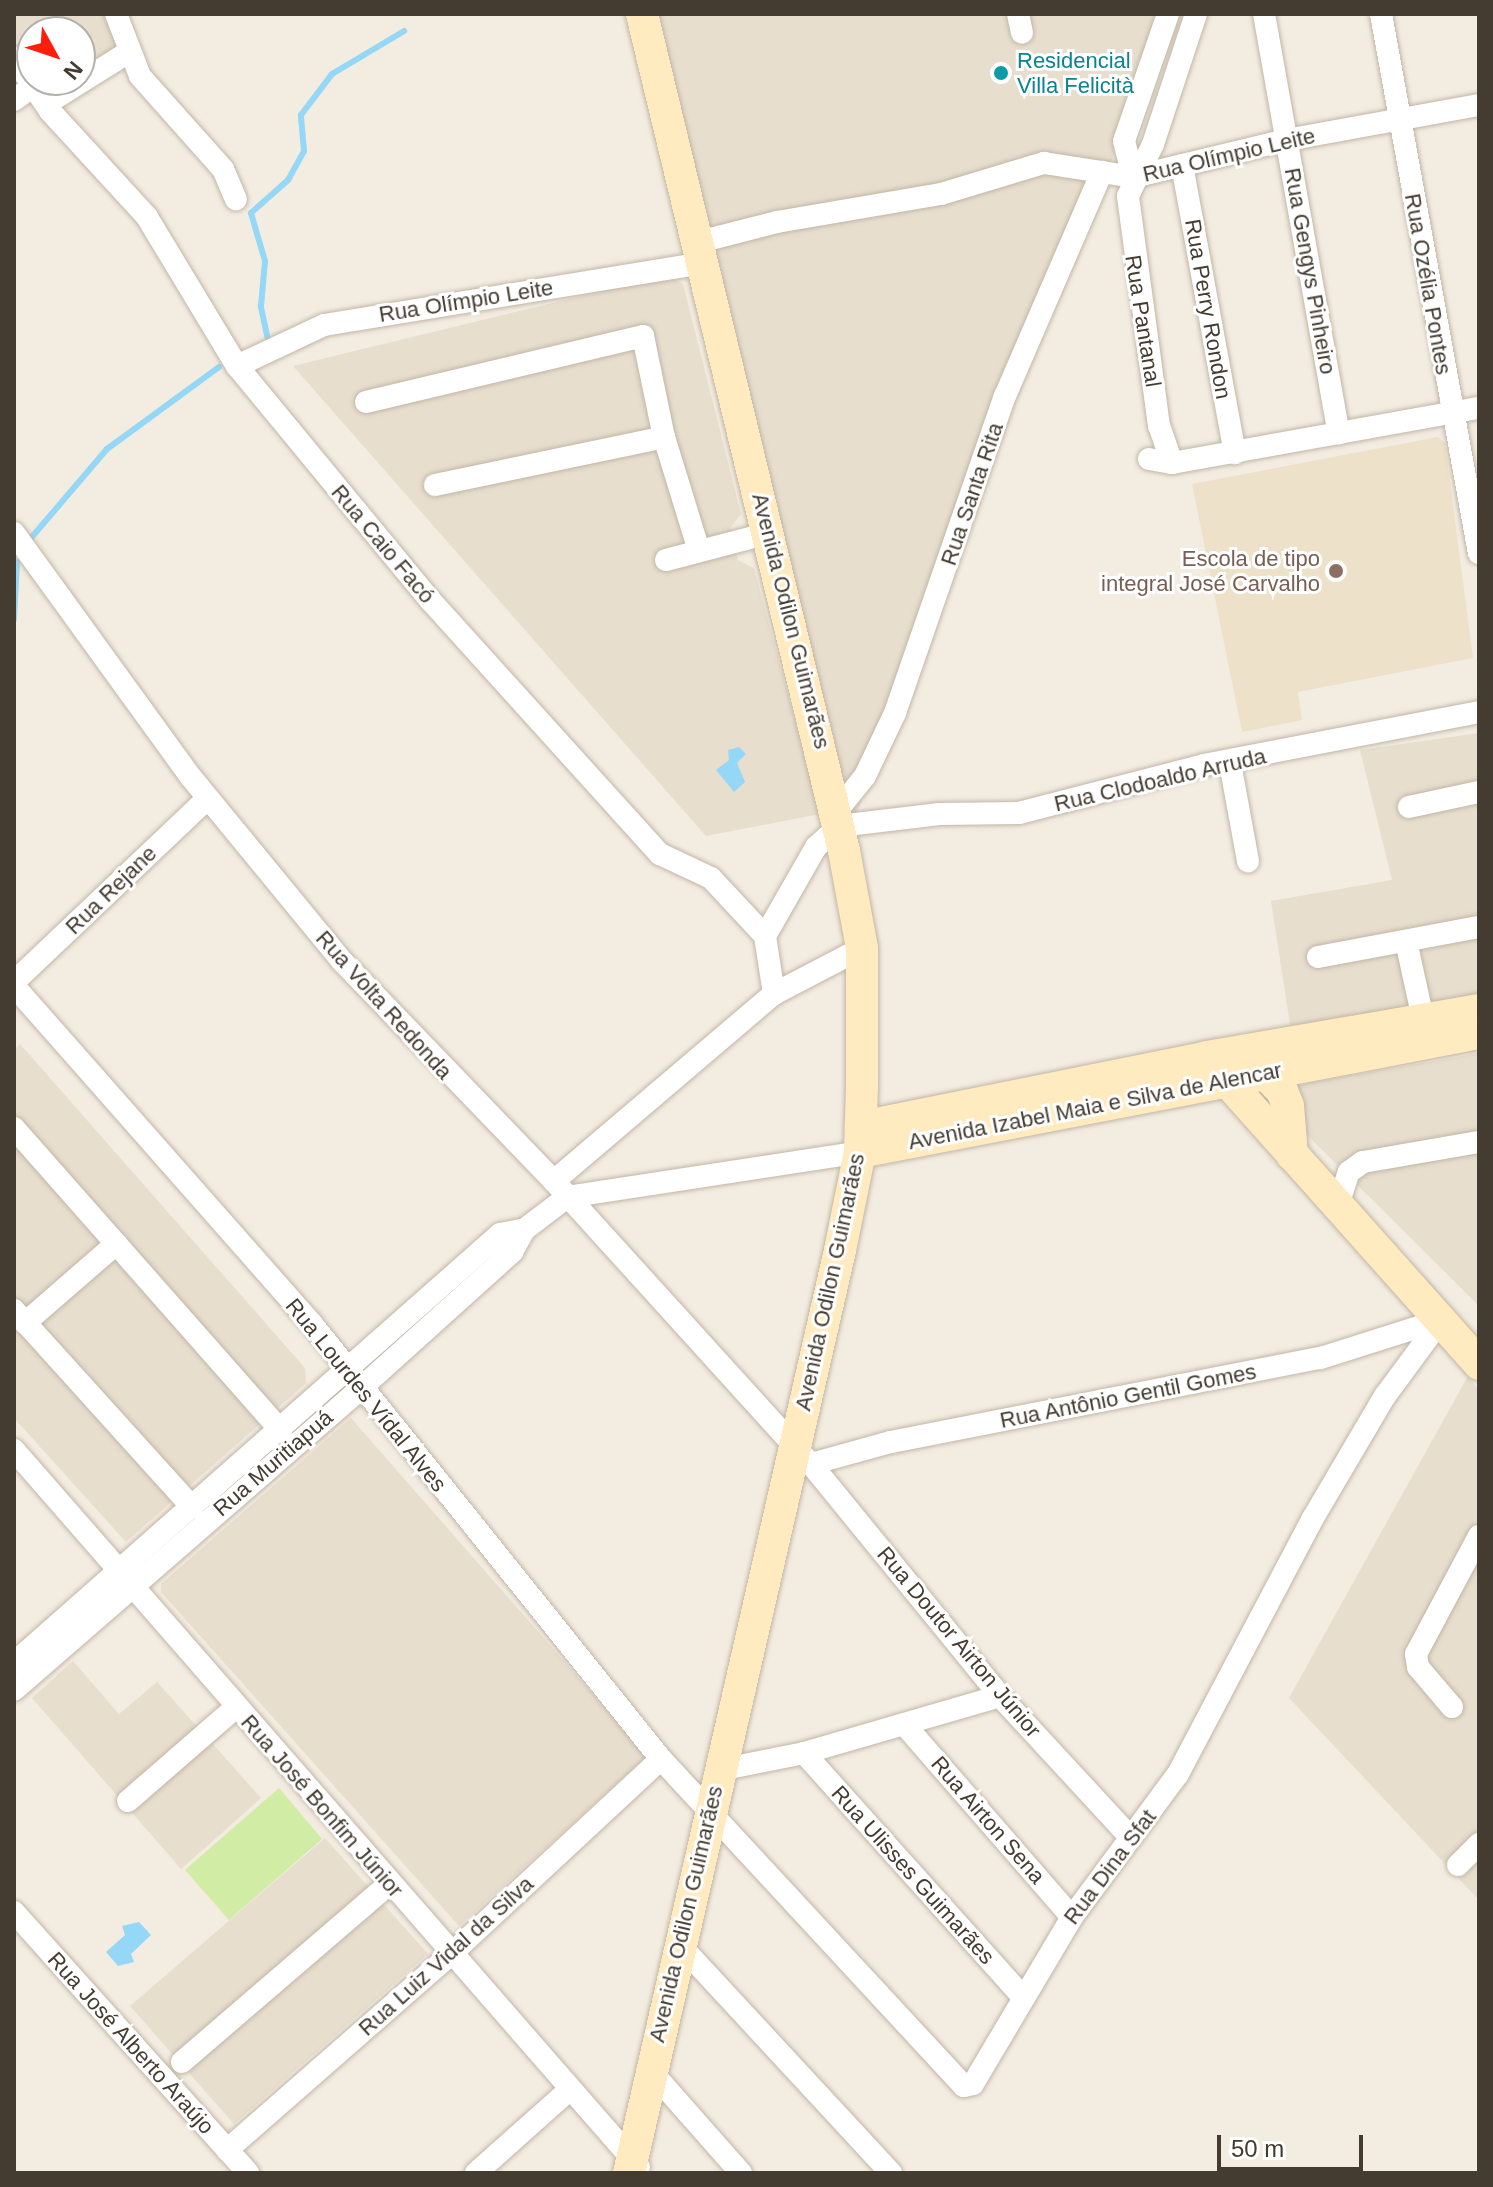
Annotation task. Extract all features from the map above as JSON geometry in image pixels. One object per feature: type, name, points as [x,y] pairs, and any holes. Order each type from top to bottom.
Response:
[{"type":"street","points":[[116,14],[127,53],[152,91],[223,169],[236,199]]},
{"type":"street","name":"Avenida Odilon Guimarães","points":[[635,2169],[651,2071],[719,1770],[803,1454],[861,1140],[862,948],[838,819],[642,14]]},
{"type":"street","points":[[1133,177],[1124,141],[1168,14]]},
{"type":"street","points":[[1133,177],[1153,144],[1196,14]]},
{"type":"street","name":"Rua Gengys Pinheiro","points":[[1264,14],[1339,433]]},
{"type":"street","name":"Rua Ozélia Pontes","points":[[1381,14],[1450,413],[1479,553]]},
{"type":"street","points":[[96,68],[127,53]]},
{"type":"street","points":[[14,100],[34,96]]},
{"type":"street","name":"Rua Caio Facó","points":[[40,96],[147,217],[237,366],[533,718],[660,854],[711,878],[765,936]]},
{"type":"street","name":"Rua Olímpio Leite","points":[[237,366],[324,325],[702,253],[777,222],[941,194],[1044,163],[1133,177],[1286,140],[1479,105]]},
{"type":"street","name":"Rua Perry Rondon","points":[[1182,165],[1235,453]]},
{"type":"street","name":"Rua Santa Rita","points":[[838,819],[865,776],[895,713],[1005,396],[1102,172]]},
{"type":"street","name":"Rua Pantanal","points":[[1133,177],[1129,230],[1159,426],[1172,463]]},
{"type":"street","points":[[366,402],[643,336],[664,437],[699,551]]},
{"type":"street","points":[[1149,459],[1172,463],[1479,408]]},
{"type":"street","points":[[435,485],[664,437]]},
{"type":"street","name":"Rua Volta Redonda","points":[[14,533],[208,798],[400,1028],[561,1189],[803,1454]]},
{"type":"street","points":[[666,560],[769,533]]},
{"type":"street","name":"Rua Clodoaldo Arruda","points":[[838,819],[1019,813],[1230,763],[1479,712]]},
{"type":"street","points":[[1230,763],[1248,861]]},
{"type":"street","points":[[1409,807],[1479,792]]},
{"type":"street","name":"Rua Rejane","points":[[14,984],[208,798]]},
{"type":"street","points":[[774,994],[765,936],[816,847],[838,819]]},
{"type":"street","points":[[1318,957],[1479,927]]},
{"type":"street","points":[[1406,941],[1423,1019]]},
{"type":"street","name":"Rua Muritiapuá","points":[[14,1663],[126,1578],[354,1381],[512,1252],[525,1229],[561,1189],[774,994],[862,948]]},
{"type":"street","name":"Rua Lourdes Vídal Alves","points":[[14,984],[303,1314],[661,1759],[710,1812]]},
{"type":"street","name":"Avenida Izabel Maia e Silva de Alencar","points":[[1254,1062],[1423,1019],[1479,1010]]},
{"type":"street","name":"Avenida Izabel Maia e Silva de Alencar","points":[[561,1189],[861,1140],[1215,1068],[1479,1033]]},
{"type":"street","points":[[1254,1062],[1288,1106],[1292,1155]]},
{"type":"street","points":[[1215,1068],[1479,1364]]},
{"type":"street","points":[[14,1128],[281,1431]]},
{"type":"street","points":[[1338,1205],[1349,1172],[1363,1162],[1479,1142]]},
{"type":"street","points":[[116,1244],[20,1316],[192,1507]]},
{"type":"street","name":"Rua Antônio Gentil Gomes","points":[[803,1454],[891,1442],[1321,1358],[1441,1320]]},
{"type":"street","name":"Rua Dina Sfat","points":[[710,1812],[957,2083],[973,2084],[1072,1917],[1129,1836],[1178,1774],[1313,1518],[1385,1396],[1441,1320]]},
{"type":"street","name":"Rua Muritiapuá","points":[[14,1690],[192,1507],[281,1431],[354,1381]]},
{"type":"street","name":"Rua José Bonfim Júnior","points":[[14,1450],[635,2169]]},
{"type":"street","name":"Rua Doutor Airton Júnior","points":[[803,1454],[1000,1696],[1129,1836]]},
{"type":"street","points":[[1452,1707],[1418,1667],[1416,1654],[1479,1536]]},
{"type":"street","points":[[719,1770],[804,1753],[1000,1696]]},
{"type":"street","points":[[128,1801],[236,1707]]},
{"type":"street","name":"Rua Airton Sena","points":[[904,1724],[1072,1917]]},
{"type":"street","name":"Rua Ulisses Guimarães","points":[[804,1753],[1023,1997]]},
{"type":"street","name":"Rua Luiz Vidal da Silva","points":[[227,2150],[450,1955],[661,1759]]},
{"type":"street","points":[[1458,1865],[1479,1844]]},
{"type":"street","points":[[182,2062],[390,1883]]},
{"type":"street","name":"Rua José Alberto Araújo","points":[[14,1912],[248,2173]]},
{"type":"street","points":[[679,1944],[891,2173]]},
{"type":"street","points":[[651,2071],[741,2173]]},
{"type":"street","points":[[476,2173],[569,2090]]},
{"type":"shaded area","points":[[14,14],[114,14],[123,52],[96,67],[96,16],[16,16],[16,96],[43,96],[14,112]]},
{"type":"shaded area","points":[[650,14],[1160,14],[1106,178],[1078,237],[854,821]]},
{"type":"shaded area","points":[[668,275],[683,284],[741,514],[730,528],[738,560],[754,568],[820,814],[706,836],[293,366]]},
{"type":"shaded area","name":"Escola de tipo integral José Carvalho","points":[[1438,437],[1445,443],[1473,658],[1298,692],[1302,720],[1242,732],[1192,484]]},
{"type":"shaded area","points":[[1479,733],[1479,997],[1291,1031],[1271,901],[1392,880],[1360,750]]},
{"type":"shaded area","points":[[20,1044],[305,1368],[306,1383],[126,1542],[14,1418],[14,1049]]},
{"type":"shaded area","points":[[1479,1053],[1479,1306],[1305,1133],[1298,1085]]},
{"type":"shaded area","points":[[1468,1376],[1479,1390],[1479,1900],[1289,1698]]},
{"type":"shaded area","points":[[351,1418],[647,1756],[459,1926],[161,1592],[161,1584]]},
{"type":"shaded area","points":[[73,1661],[119,1714],[157,1682],[200,1730],[212,1721],[224,1734],[213,1744],[261,1798],[181,1869],[32,1698]]},
{"type":"shaded area","points":[[325,1838],[428,1954],[234,2124],[130,2006]]},
{"type":"green space","points":[[279,1788],[322,1839],[229,1920],[185,1870]]},
{"type":"water","points":[[739,747],[746,754],[737,763],[745,782],[734,792],[716,770],[729,760],[728,750]]},
{"type":"water","points":[[139,1922],[151,1935],[131,1954],[134,1962],[118,1966],[106,1952],[125,1935],[122,1926]]},
{"type":"waterway","points":[[268,340],[261,306],[265,261],[251,213],[288,180],[304,151],[301,115],[332,74],[404,31]]},
{"type":"waterway","points":[[31,538],[107,449],[219,367]]},
{"type":"waterway","points":[[14,619],[17,562]]},
{"type":"place","name":"Residencial Villa Felicità","points":[[1001,73]]},
{"type":"place","name":"Escola de tipo integral José Carvalho","points":[[1336,571]]}]
